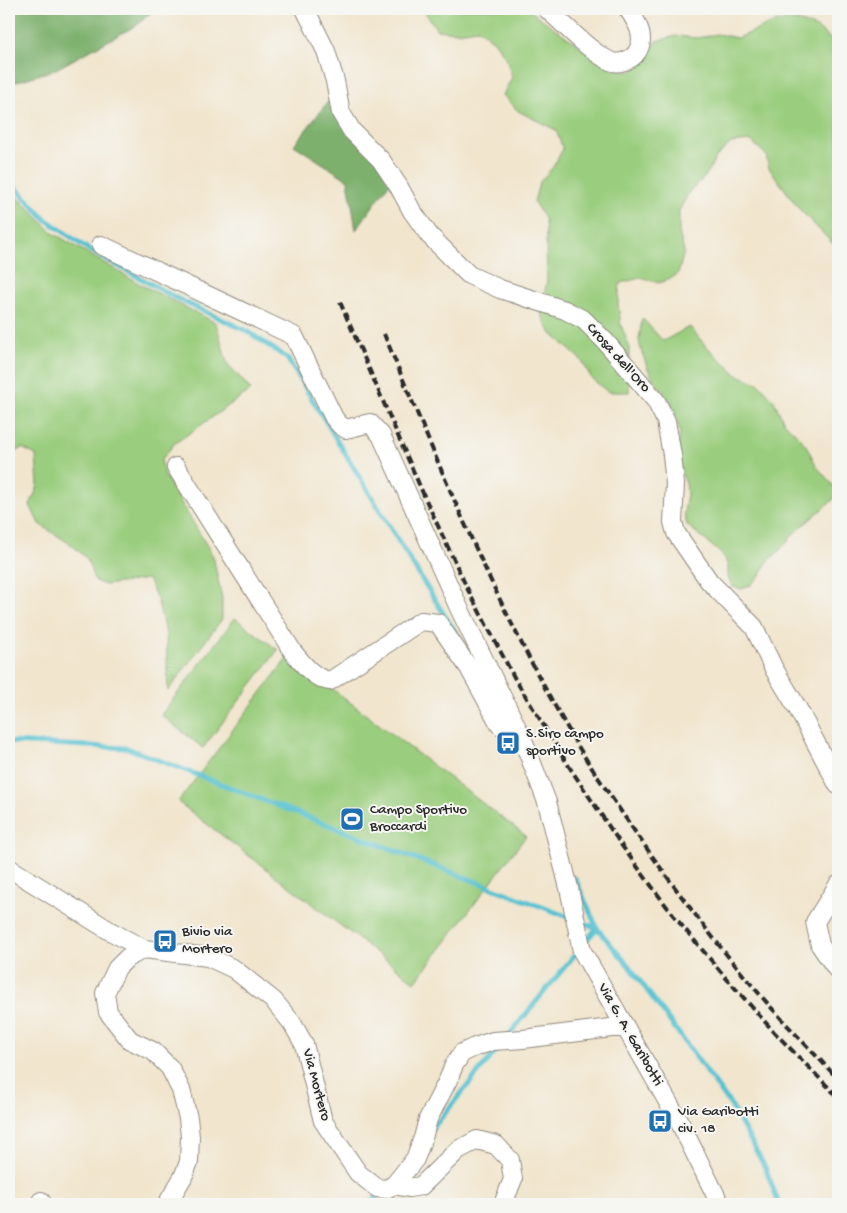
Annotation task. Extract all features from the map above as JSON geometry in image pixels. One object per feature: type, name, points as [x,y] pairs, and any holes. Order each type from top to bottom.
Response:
[{"type":"street","name":"Crosa dell'Oro","points":[[305,9],[326,51],[335,81],[341,113],[352,132],[381,160],[429,235],[468,275],[500,289],[565,310],[584,320],[605,341],[656,401],[666,421],[670,446],[675,484],[672,522],[676,533],[709,581],[754,627],[774,669],[798,709],[838,785]]},
{"type":"street","points":[[547,9],[591,49],[612,62],[622,62],[632,58],[638,51],[641,41],[638,26],[628,9]]},
{"type":"street","name":"Via G. A. Garibotti","points":[[101,245],[294,336],[334,418],[340,425],[346,429],[370,422],[382,435],[459,608],[523,740],[547,802],[569,888],[582,951],[681,1126],[720,1204]]},
{"type":"street","points":[[176,467],[293,652],[306,668],[322,680],[330,681],[420,621],[438,624],[469,668],[500,725],[523,740]]},
{"type":"street","name":"Via Mortero","points":[[9,868],[110,931],[144,949],[208,957],[234,969],[274,1001],[292,1024],[304,1044],[323,1121],[358,1172],[377,1188],[386,1190],[394,1185]]},
{"type":"street","points":[[838,885],[815,922],[820,945],[838,971]]},
{"type":"street","points":[[144,949],[127,958],[117,968],[105,993],[108,1012],[130,1040],[153,1051],[170,1068],[181,1090],[188,1118],[190,1137],[189,1162],[167,1204]]},
{"type":"street","points":[[503,1204],[513,1179],[510,1160],[496,1145],[477,1140],[458,1150],[421,1186],[409,1188],[394,1185],[415,1159],[428,1119],[454,1065],[462,1053],[493,1041],[626,1028]]},
{"type":"green space","points":[[9,9],[154,9],[139,24],[54,70],[9,84]]},
{"type":"green space","points":[[423,9],[528,9],[610,68],[631,72],[656,41],[676,36],[697,38],[717,34],[738,38],[777,21],[798,21],[817,28],[838,45],[838,249],[800,210],[769,168],[766,155],[751,141],[731,143],[716,157],[705,177],[689,192],[679,211],[679,232],[684,252],[678,274],[660,283],[640,278],[620,283],[618,304],[621,325],[629,346],[629,392],[608,392],[592,379],[582,361],[550,332],[541,313],[547,280],[545,220],[534,202],[539,183],[553,167],[563,149],[556,130],[518,111],[503,95],[512,77],[506,58],[494,41],[478,29],[457,32],[437,30]]},
{"type":"green space","points":[[334,94],[391,181],[356,230],[348,180],[294,145]]},
{"type":"green space","points":[[9,188],[53,233],[138,283],[216,323],[227,363],[251,390],[174,444],[161,460],[164,474],[213,556],[222,598],[222,619],[168,691],[166,634],[157,599],[148,579],[106,585],[97,582],[94,579],[87,559],[72,545],[39,524],[30,505],[38,486],[36,455],[22,448],[9,457]]},
{"type":"green space","points":[[642,318],[663,341],[690,327],[704,344],[737,375],[758,383],[773,399],[784,422],[807,447],[817,467],[838,491],[833,500],[793,534],[787,543],[766,564],[761,574],[751,585],[742,589],[733,587],[728,578],[725,558],[687,525],[684,514],[687,493],[686,483],[681,473],[678,453],[680,432],[671,402],[653,378],[641,350],[639,340]]},
{"type":"green space","points":[[235,618],[278,650],[203,748],[161,715]]},
{"type":"green space","name":"Campo Sportivo Broccardi","points":[[289,656],[526,836],[415,982],[178,802]]},
{"type":"waterway","points":[[9,180],[44,218],[88,249],[176,298],[247,331],[287,358],[461,641]]},
{"type":"waterway","points":[[9,742],[127,748],[571,918]]},
{"type":"waterway","points":[[575,878],[597,928],[629,966],[732,1107],[766,1169],[779,1204]]},
{"type":"waterway","points":[[581,922],[597,928]]},
{"type":"waterway","points":[[584,943],[597,928]]},
{"type":"waterway","points":[[508,1036],[577,952]]},
{"type":"waterway","points":[[432,1129],[501,1045]]},
{"type":"waterway","points":[[370,1204],[381,1191]]},
{"type":"railway","points":[[340,302],[425,498],[467,588],[515,679],[570,768],[622,846],[673,915],[775,1033],[838,1097]]},
{"type":"railway","points":[[384,334],[448,487],[494,587],[518,637],[578,746],[647,849],[715,940],[769,1005],[838,1079]]},
{"type":"place","name":"S.Siro campo sportivo","points":[[508,743]]},
{"type":"place","name":"Campo Sportivo Broccardi","points":[[352,819]]},
{"type":"place","name":"Bivio via Mortero","points":[[165,941]]},
{"type":"place","name":"Via Garibotti civ. 18","points":[[660,1121]]}]
